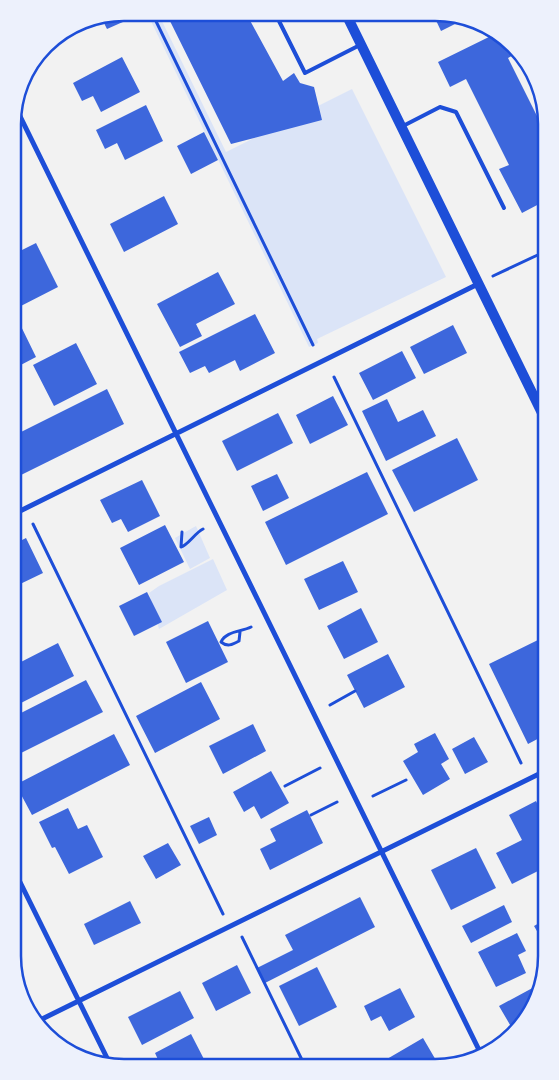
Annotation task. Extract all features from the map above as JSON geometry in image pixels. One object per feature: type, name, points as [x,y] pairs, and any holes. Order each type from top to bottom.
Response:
[{"type":"main road","points":[[350,21],[538,405]]},
{"type":"street","points":[[21,119],[478,1049]]},
{"type":"street","points":[[21,511],[478,284]]},
{"type":"street","points":[[43,1018],[538,774]]},
{"type":"street","points":[[21,884],[106,1057]]},
{"type":"lane","points":[[279,21],[305,73],[361,44]]},
{"type":"lane","points":[[401,127],[440,107],[456,112],[504,208]]},
{"type":"path","points":[[156,21],[313,344]]},
{"type":"path","points":[[478,284],[538,255]]},
{"type":"path","points":[[334,377],[521,763]]},
{"type":"path","points":[[33,524],[224,914]]},
{"type":"path","points":[[182,532],[181,547],[185,546],[193,536],[203,529]]},
{"type":"path","points":[[240,632],[239,640],[235,643],[225,645],[221,642],[223,637],[227,635],[251,627]]},
{"type":"path","points":[[330,705],[355,692]]},
{"type":"path","points":[[286,786],[320,768]]},
{"type":"path","points":[[373,796],[406,780]]},
{"type":"path","points":[[312,815],[336,802]]},
{"type":"path","points":[[242,937],[302,1059]]},
{"type":"shaded area","points":[[151,21],[162,21],[226,152],[352,89],[446,277],[317,339],[318,343],[309,347]]},
{"type":"shaded area","points":[[196,526],[210,558],[190,569],[175,538]]},
{"type":"shaded area","points":[[213,559],[227,590],[159,629],[149,593]]},
{"type":"building","points":[[125,21],[107,29],[104,23]]},
{"type":"building","points":[[170,21],[250,21],[283,81],[294,73],[300,83],[314,87],[322,120],[231,144]]},
{"type":"building","points":[[436,21],[456,23],[441,31]]},
{"type":"building","points":[[489,37],[512,56],[508,58],[537,117],[538,205],[522,213],[499,169],[509,165],[466,79],[450,87],[438,62]]},
{"type":"building","points":[[122,57],[140,92],[101,112],[93,96],[82,101],[73,83]]},
{"type":"building","points":[[146,105],[163,141],[125,160],[117,143],[105,149],[96,130]]},
{"type":"building","points":[[204,132],[218,160],[191,174],[177,146]]},
{"type":"building","points":[[164,196],[178,224],[124,252],[110,224]]},
{"type":"building","points":[[36,243],[58,287],[21,306],[21,250]]},
{"type":"building","points":[[218,272],[235,304],[196,324],[202,336],[180,347],[157,304]]},
{"type":"building","points":[[255,314],[275,353],[240,371],[235,360],[209,373],[205,366],[190,373],[179,352]]},
{"type":"building","points":[[453,325],[467,353],[424,374],[410,347]]},
{"type":"building","points":[[21,326],[36,357],[21,365]]},
{"type":"building","points":[[76,343],[97,384],[54,406],[33,365]]},
{"type":"building","points":[[402,351],[416,378],[373,400],[359,373]]},
{"type":"building","points":[[107,389],[124,424],[21,475],[21,432]]},
{"type":"building","points":[[333,396],[348,425],[310,444],[296,415]]},
{"type":"building","points":[[387,399],[398,422],[423,410],[436,436],[386,461],[362,411]]},
{"type":"building","points":[[278,413],[293,443],[237,471],[222,441]]},
{"type":"building","points":[[457,438],[478,480],[414,512],[392,470]]},
{"type":"building","points":[[367,472],[388,514],[286,565],[265,522]]},
{"type":"building","points":[[277,474],[289,498],[263,511],[251,486]]},
{"type":"building","points":[[142,480],[160,516],[128,532],[121,519],[112,523],[100,500]]},
{"type":"building","points":[[165,525],[184,562],[139,585],[120,548]]},
{"type":"building","points":[[26,538],[43,573],[21,584],[21,540]]},
{"type":"building","points":[[343,561],[358,592],[319,610],[304,579]]},
{"type":"building","points":[[147,592],[162,622],[134,636],[119,606]]},
{"type":"building","points":[[361,608],[378,642],[344,659],[327,626]]},
{"type":"building","points":[[208,621],[228,662],[186,683],[166,642]]},
{"type":"building","points":[[538,640],[538,739],[528,744],[489,664]]},
{"type":"building","points":[[58,643],[74,676],[21,703],[21,662]]},
{"type":"building","points":[[388,654],[405,687],[364,708],[347,675]]},
{"type":"building","points":[[86,680],[103,712],[21,753],[21,713]]},
{"type":"building","points":[[201,682],[220,719],[155,753],[136,716]]},
{"type":"building","points":[[253,724],[266,751],[223,774],[209,746]]},
{"type":"building","points":[[435,733],[449,759],[441,764],[450,779],[423,795],[403,761],[418,752],[414,744]]},
{"type":"building","points":[[114,734],[130,765],[32,815],[21,794],[21,782]]},
{"type":"building","points":[[474,737],[488,762],[465,774],[452,749]]},
{"type":"building","points":[[271,771],[289,803],[261,819],[254,806],[244,812],[233,792]]},
{"type":"building","points":[[536,801],[538,805],[538,871],[512,884],[496,853],[522,840],[509,815]]},
{"type":"building","points":[[68,808],[78,829],[87,825],[103,857],[69,874],[55,847],[52,848],[39,822]]},
{"type":"building","points":[[307,810],[323,843],[270,870],[260,849],[276,841],[270,829]]},
{"type":"building","points":[[209,817],[217,835],[199,844],[190,826]]},
{"type":"building","points":[[168,843],[181,865],[156,879],[143,856]]},
{"type":"building","points":[[476,848],[496,888],[451,910],[431,870]]},
{"type":"building","points":[[360,897],[375,927],[265,983],[257,968],[293,950],[285,935]]},
{"type":"building","points":[[130,901],[141,923],[94,945],[84,924]]},
{"type":"building","points":[[504,905],[512,922],[471,943],[462,926]]},
{"type":"building","points":[[538,924],[538,933],[534,926]]},
{"type":"building","points":[[517,933],[526,951],[518,955],[526,973],[496,987],[478,952]]},
{"type":"building","points":[[237,965],[251,993],[216,1011],[202,983]]},
{"type":"building","points":[[317,967],[337,1007],[299,1026],[279,986]]},
{"type":"building","points":[[400,988],[415,1017],[389,1031],[381,1016],[371,1021],[364,1006]]},
{"type":"building","points":[[532,988],[524,1007],[510,1025],[499,1006]]},
{"type":"building","points":[[180,991],[194,1018],[142,1045],[128,1017]]},
{"type":"building","points":[[191,1034],[204,1059],[158,1059],[155,1053]]},
{"type":"building","points":[[423,1038],[435,1059],[434,1059],[387,1059]]}]
